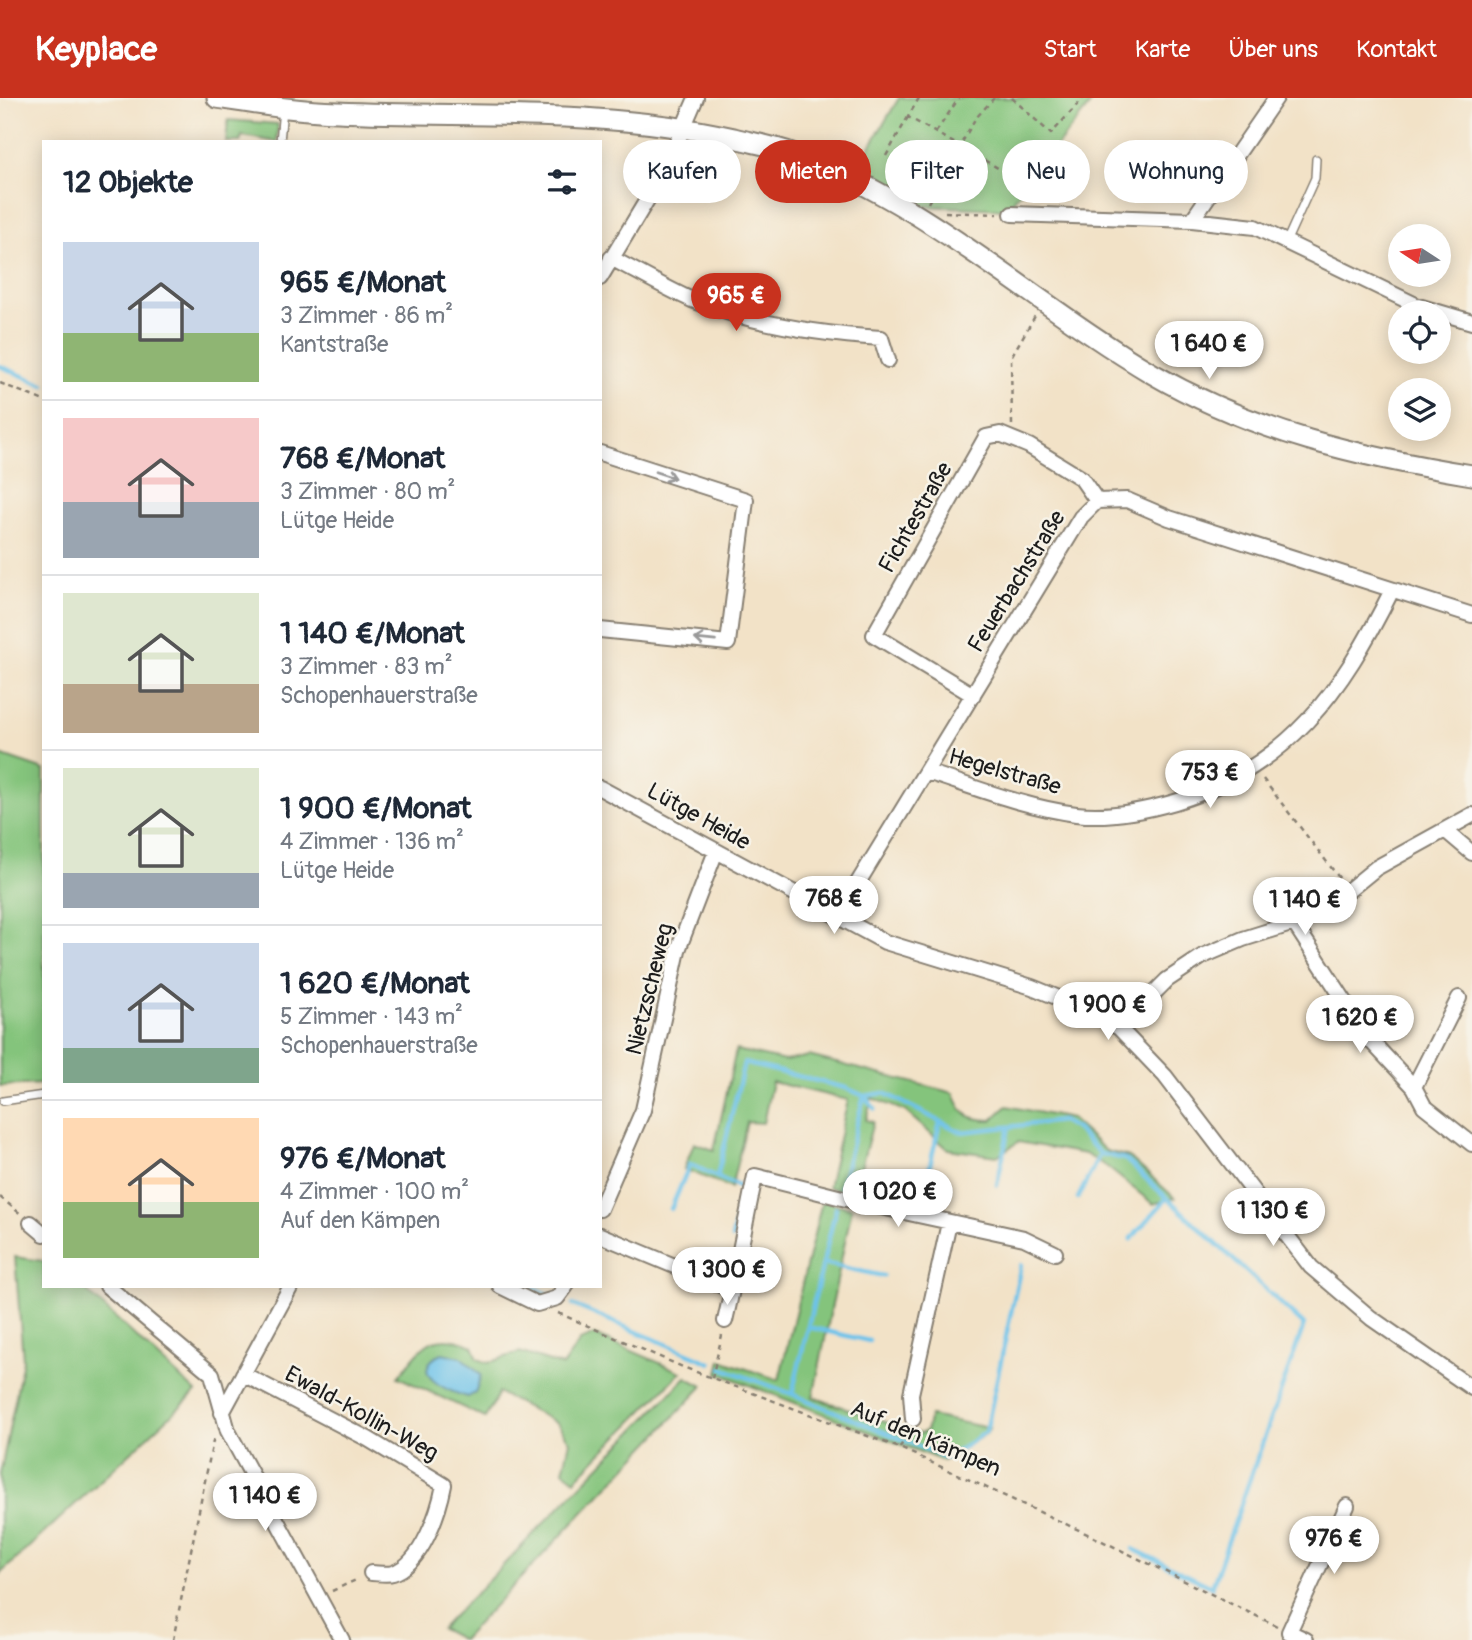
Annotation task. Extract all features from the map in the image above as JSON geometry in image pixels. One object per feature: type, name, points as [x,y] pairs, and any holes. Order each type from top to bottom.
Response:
[{"type":"main road","points":[[218,98],[338,112],[577,116],[685,129],[789,151],[831,168],[917,211],[1039,299],[1154,375],[1256,423],[1328,448],[1472,475]]},
{"type":"street","points":[[602,274],[665,170],[685,129],[696,98]]},
{"type":"street","points":[[1192,220],[1276,98]]},
{"type":"street","points":[[1012,214],[1192,220],[1255,227],[1287,240],[1418,306],[1472,322]]},
{"type":"street","points":[[611,258],[691,299],[745,318],[795,330],[881,338],[888,360]]},
{"type":"street","name":"Fichtestraße","points":[[973,695],[874,635],[986,437],[1000,435],[1013,438]]},
{"type":"street","points":[[1013,438],[1081,478],[1097,501]]},
{"type":"street","points":[[602,454],[746,500],[728,643],[602,629]]},
{"type":"street","name":"Feuerbachstraße","points":[[837,917],[1081,517],[1097,501],[1127,500],[1170,518],[1472,615]]},
{"type":"street","name":"Hegelstraße","points":[[927,772],[1033,807],[1079,814],[1145,810],[1213,790],[1254,768],[1279,750],[1319,708],[1364,646],[1392,590]]},
{"type":"street","name":"Lütge Heide","points":[[602,789],[885,942],[1032,987],[1091,1012],[1119,1028],[1165,1076],[1311,1267],[1371,1318],[1472,1388]]},
{"type":"street","points":[[1119,1028],[1167,980],[1203,957],[1243,939],[1294,923],[1349,890],[1376,868],[1472,814]]},
{"type":"street","points":[[1446,831],[1472,853]]},
{"type":"street","name":"Nietzscheweg","points":[[602,1204],[643,1110],[678,950],[716,851]]},
{"type":"street","points":[[1294,923],[1370,1040],[1414,1087],[1424,1106],[1472,1144]]},
{"type":"street","points":[[1414,1087],[1459,998]]},
{"type":"street","points":[[725,1321],[755,1176],[949,1223],[1024,1238],[1055,1253]]},
{"type":"street","points":[[31,1223],[42,1232]]},
{"type":"street","points":[[913,1419],[911,1394],[949,1223]]},
{"type":"street","points":[[602,1236],[732,1290]]},
{"type":"street","points":[[109,1288],[212,1374],[228,1432],[342,1640]]},
{"type":"street","points":[[221,1409],[291,1288]]},
{"type":"street","points":[[504,1288],[537,1304],[557,1298],[564,1288]]},
{"type":"street","name":"Ewald-Kollin-Weg","points":[[243,1374],[368,1439],[444,1485],[432,1528],[425,1541],[402,1568],[392,1574],[371,1573]]},
{"type":"street","points":[[1306,1640],[1289,1632],[1348,1506]]},
{"type":"lane","points":[[280,140],[283,107]]},
{"type":"lane","points":[[1287,240],[1315,178],[1316,159]]},
{"type":"lane","points":[[3,1101],[42,1095]]},
{"type":"path","points":[[895,140],[919,98]]},
{"type":"path","points":[[936,132],[959,98]]},
{"type":"path","points":[[963,140],[975,119],[994,98]]},
{"type":"path","points":[[1013,98],[1051,134],[1083,98]]},
{"type":"path","points":[[908,117],[951,140]]},
{"type":"path","points":[[917,211],[922,203]]},
{"type":"path","points":[[917,211],[1012,214]]},
{"type":"path","points":[[1013,438],[1011,357],[1033,321],[1039,299]]},
{"type":"path","points":[[0,383],[42,400]]},
{"type":"path","points":[[1254,768],[1349,890]]},
{"type":"path","points":[[0,1197],[31,1223]]},
{"type":"path","name":"Auf den Kämpen","points":[[537,1304],[712,1378],[900,1448],[1094,1536],[1289,1632]]},
{"type":"path","points":[[712,1378],[725,1321]]},
{"type":"path","points":[[173,1640],[211,1443],[221,1409]]},
{"type":"path","points":[[900,1448],[906,1436]]},
{"type":"path","points":[[320,1597],[371,1573]]},
{"type":"green space","points":[[899,98],[1095,98],[1062,140],[1002,140],[1002,203],[1012,203],[1007,209],[923,206],[917,203],[988,203],[988,140],[885,140],[885,186],[871,178],[871,145]]},
{"type":"green space","points":[[228,120],[278,124],[277,140],[242,136],[241,140],[226,140]]},
{"type":"green space","points":[[0,755],[42,769],[42,1084],[0,1086]]},
{"type":"green space","points":[[736,1050],[785,1061],[809,1056],[954,1093],[963,1111],[977,1119],[992,1120],[1007,1106],[1071,1119],[1106,1151],[1129,1157],[1175,1198],[1153,1204],[1106,1166],[1085,1154],[1018,1142],[997,1156],[948,1149],[905,1111],[872,1098],[866,1120],[873,1122],[854,1194],[828,1187],[848,1100],[772,1082],[763,1123],[747,1122],[731,1188],[684,1169],[694,1143],[714,1150]]},
{"type":"green space","points":[[822,1201],[852,1208],[813,1397],[920,1434],[926,1431],[930,1416],[989,1428],[987,1433],[943,1461],[718,1373],[721,1360],[779,1380]]},
{"type":"green space","points":[[15,1257],[42,1261],[42,1288],[83,1288],[196,1392],[0,1574],[0,1475],[23,1360]]},
{"type":"green space","points":[[595,1335],[681,1372],[575,1480],[563,1471],[570,1442],[557,1423],[499,1393],[485,1418],[398,1377],[422,1349],[438,1340],[448,1339],[473,1346],[478,1359],[488,1363],[520,1352],[562,1366],[580,1341]]},
{"type":"green space","points":[[686,1377],[703,1386],[462,1640],[441,1629]]},
{"type":"water","points":[[442,1353],[461,1357],[481,1375],[475,1393],[468,1397],[434,1381],[427,1368],[431,1360]]},
{"type":"waterway","points":[[0,366],[42,384]]},
{"type":"waterway","points":[[732,1238],[743,1188],[717,1177],[744,1063],[846,1088],[864,1096],[875,1109]]},
{"type":"waterway","points":[[841,1187],[864,1096],[884,1093],[961,1132],[1062,1121],[1076,1129],[1101,1154],[1125,1159],[1304,1325],[1212,1587],[1133,1549]]},
{"type":"waterway","points":[[929,1169],[940,1122]]},
{"type":"waterway","points":[[997,1185],[1009,1127]]},
{"type":"waterway","points":[[1078,1198],[1100,1154]]},
{"type":"waterway","points":[[671,1209],[690,1164],[717,1177]]},
{"type":"waterway","points":[[1131,1239],[1167,1198]]},
{"type":"waterway","points":[[722,1368],[792,1394],[836,1208]]},
{"type":"waterway","points":[[823,1263],[883,1276]]},
{"type":"waterway","points":[[792,1394],[947,1458],[986,1432],[1021,1265]]},
{"type":"waterway","points":[[535,1288],[548,1294]]},
{"type":"waterway","points":[[573,1305],[711,1363]]},
{"type":"waterway","points":[[808,1327],[869,1341]]}]
